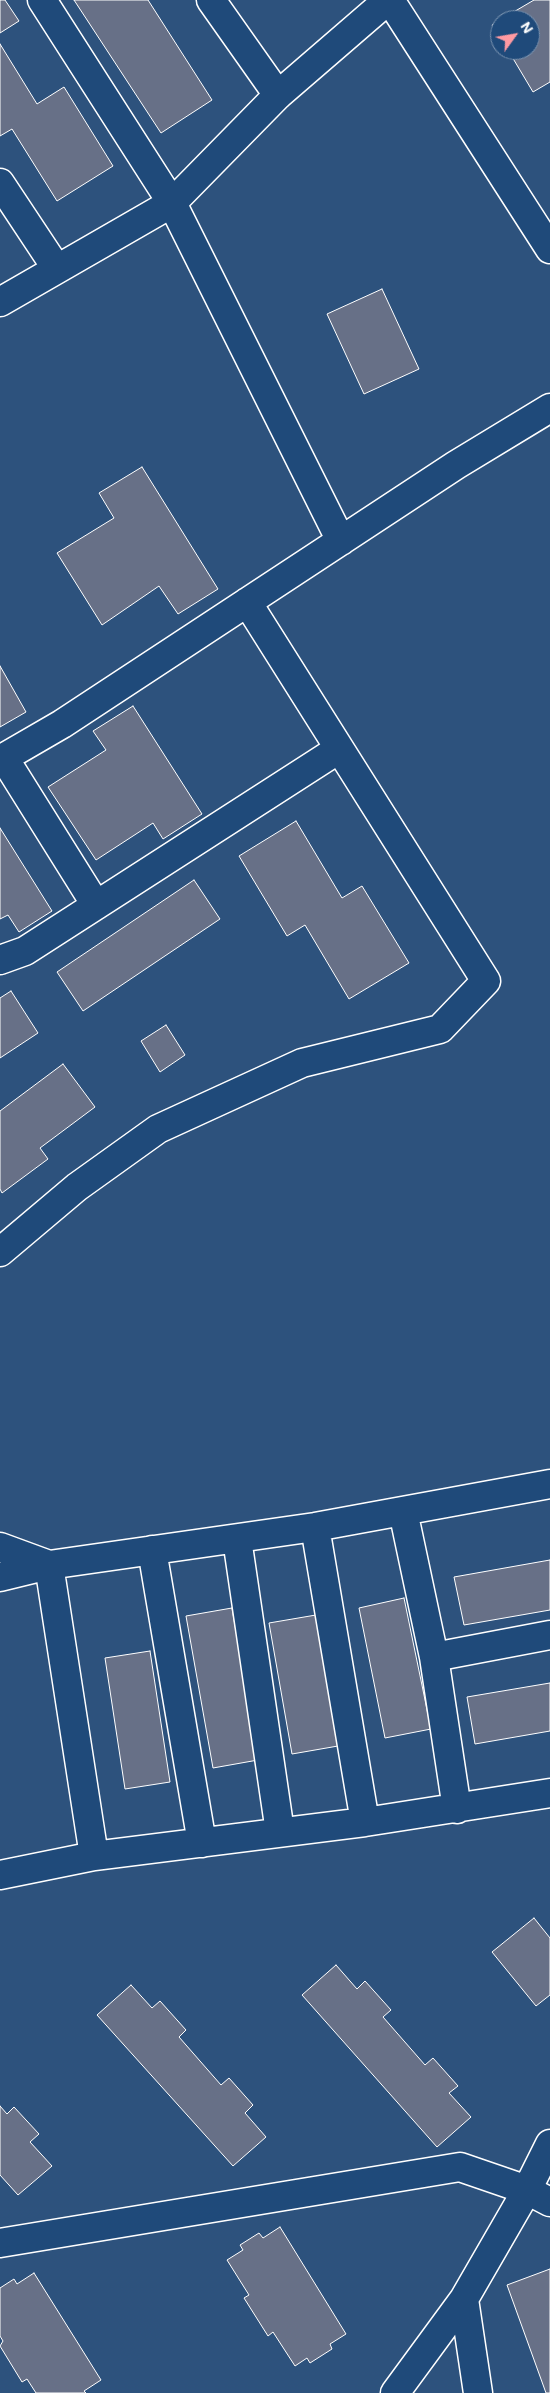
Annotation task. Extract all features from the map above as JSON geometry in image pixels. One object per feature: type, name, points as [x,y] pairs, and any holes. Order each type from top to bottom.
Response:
[{"type":"street","points":[[42,0],[172,203],[341,541]]},
{"type":"street","points":[[211,0],[278,95]]},
{"type":"street","points":[[0,302],[172,203],[278,95],[389,0],[550,249]]},
{"type":"street","points":[[0,183],[57,269]]},
{"type":"street","points":[[96,905],[2,759],[62,724],[456,465],[550,408]]},
{"type":"street","points":[[0,1252],[77,1186],[158,1129],[302,1063],[440,1029],[486,981],[247,602]]},
{"type":"street","points":[[0,960],[25,951],[340,749]]},
{"type":"street","points":[[0,1577],[48,1564],[315,1527],[550,1484]]},
{"type":"street","points":[[403,1511],[434,1657],[457,1809]]},
{"type":"street","points":[[315,1527],[365,1822]]},
{"type":"street","points":[[237,1539],[280,1832]]},
{"type":"street","points":[[0,1547],[48,1564]]},
{"type":"street","points":[[152,1550],[202,1843]]},
{"type":"street","points":[[48,1564],[94,1856]]},
{"type":"street","points":[[434,1657],[550,1634]]},
{"type":"street","points":[[0,1875],[94,1856],[365,1822],[550,1794]]},
{"type":"street","points":[[395,2393],[538,2196],[550,2144]]},
{"type":"street","points":[[0,2243],[460,2167],[538,2196]]},
{"type":"street","points":[[464,2299],[478,2393]]},
{"type":"building","points":[[0,0],[5,0],[19,21],[0,33]]},
{"type":"building","points":[[74,0],[148,0],[212,100],[161,133]]},
{"type":"building","points":[[534,0],[550,0],[550,82],[533,92],[514,60],[540,60],[540,10],[517,10]]},
{"type":"building","points":[[0,44],[37,104],[64,87],[113,166],[57,201],[12,129],[0,136]]},
{"type":"building","points":[[382,289],[419,369],[364,394],[327,314]]},
{"type":"building","points":[[142,467],[218,589],[178,614],[159,586],[102,625],[57,553],[114,518],[99,493]]},
{"type":"building","points":[[0,666],[26,712],[0,727]]},
{"type":"building","points":[[133,706],[202,814],[163,839],[153,823],[96,860],[48,787],[106,750],[93,731]]},
{"type":"building","points":[[296,821],[342,898],[362,886],[409,963],[349,999],[305,925],[287,936],[239,856]]},
{"type":"building","points":[[0,828],[52,911],[19,932],[8,915],[0,919]]},
{"type":"building","points":[[194,880],[220,919],[83,1011],[57,972]]},
{"type":"building","points":[[11,991],[38,1033],[0,1058],[0,998]]},
{"type":"building","points":[[166,1025],[185,1055],[160,1072],[141,1041]]},
{"type":"building","points":[[63,1064],[95,1107],[40,1148],[48,1159],[2,1193],[0,1189],[0,1111]]},
{"type":"building","points":[[550,1560],[550,1610],[464,1625],[454,1577]]},
{"type":"building","points":[[404,1598],[431,1729],[385,1738],[359,1608]]},
{"type":"building","points":[[232,1608],[258,1760],[213,1768],[186,1616]]},
{"type":"building","points":[[316,1615],[338,1746],[292,1754],[269,1623]]},
{"type":"building","points":[[150,1651],[170,1782],[125,1789],[105,1658]]},
{"type":"building","points":[[550,1683],[550,1731],[475,1744],[467,1697]]},
{"type":"building","points":[[534,1918],[550,1938],[550,1995],[536,2006],[492,1952]]},
{"type":"building","points":[[336,1965],[357,1989],[365,1981],[391,2010],[383,2017],[425,2065],[433,2058],[458,2086],[449,2093],[471,2117],[437,2147],[302,1995]]},
{"type":"building","points":[[131,1985],[152,2008],[160,2001],[186,2030],[179,2037],[221,2085],[229,2078],[253,2105],[245,2113],[266,2137],[233,2166],[97,2015]]},
{"type":"building","points":[[0,2106],[7,2114],[14,2107],[39,2134],[30,2142],[52,2166],[18,2195],[0,2175]]},
{"type":"building","points":[[280,2227],[346,2334],[330,2344],[332,2349],[310,2363],[307,2358],[295,2366],[273,2332],[268,2336],[244,2298],[249,2295],[227,2260],[243,2250],[240,2245],[259,2233],[263,2238]]},
{"type":"building","points":[[550,2269],[550,2393],[546,2393],[507,2285]]},
{"type":"building","points":[[34,2273],[101,2380],[84,2391],[86,2393],[36,2393],[27,2379],[22,2382],[0,2346],[3,2341],[0,2336],[0,2288],[14,2279],[17,2284]]}]
